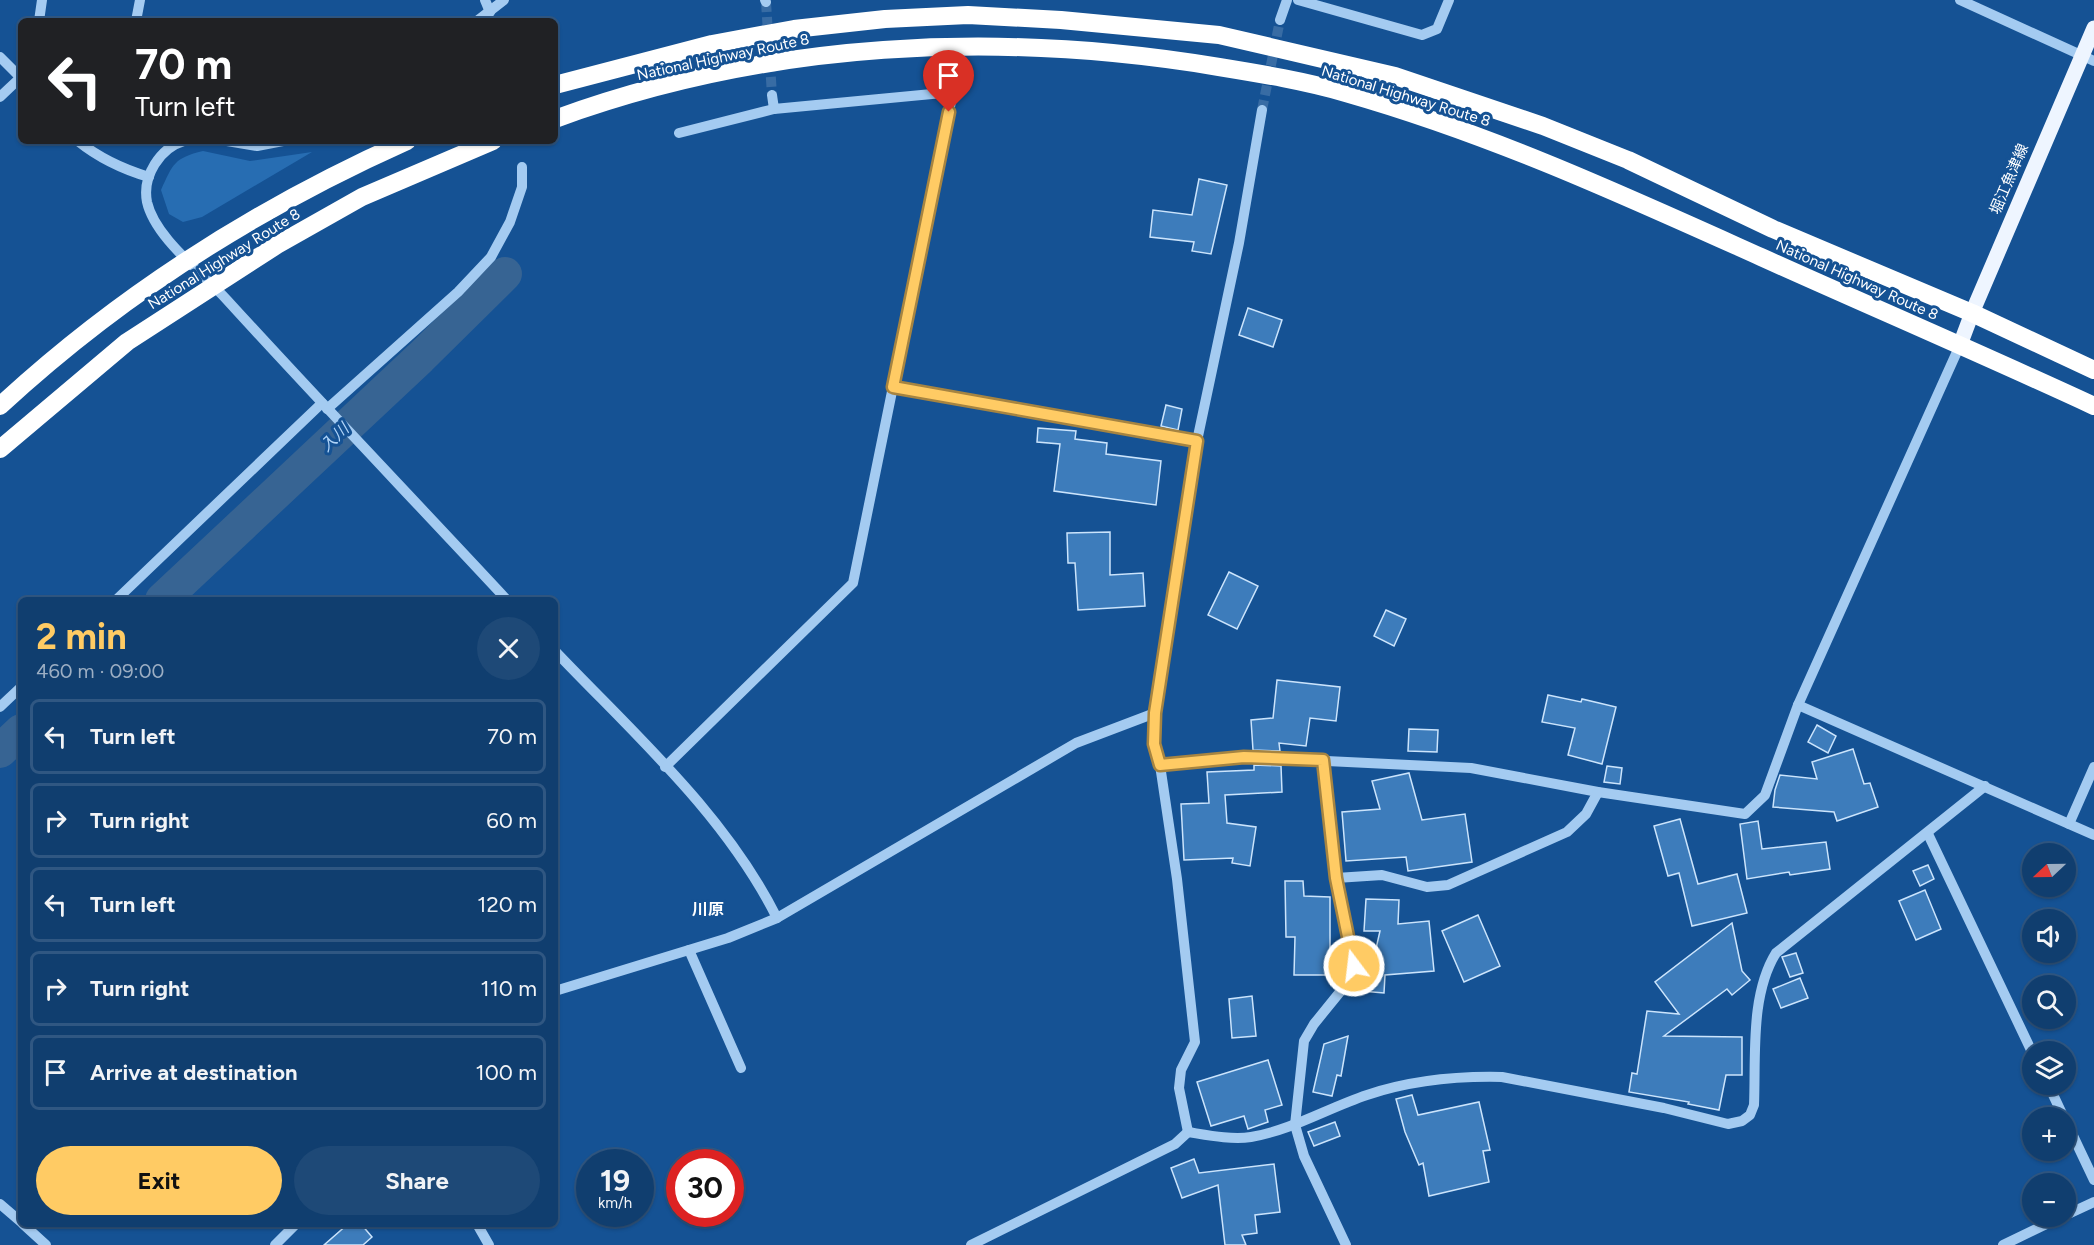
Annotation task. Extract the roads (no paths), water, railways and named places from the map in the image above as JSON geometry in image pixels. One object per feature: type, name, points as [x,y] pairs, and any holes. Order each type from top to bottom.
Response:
[{"type":"highway","name":"National Highway Route 8","points":[[558,84],[712,44],[794,29],[885,19],[968,15],[1061,20],[1219,35],[1395,76],[1544,126],[1628,160],[1773,229],[1971,313],[2094,370]]},
{"type":"highway","name":"National Highway Route 8","points":[[558,117],[605,100],[713,74],[827,54],[951,45],[1071,49],[1155,56],[1321,87],[1437,121],[1611,188],[2094,406]]},
{"type":"highway","name":"National Highway Route 8","points":[[0,406],[141,291],[186,260],[261,213],[341,171],[400,144]]},
{"type":"highway","name":"National Highway Route 8","points":[[0,449],[127,342],[277,245],[362,197],[486,144]]},
{"type":"main road","name":"堀江魚津線","points":[[1960,345],[1971,313],[2088,58],[2094,28]]},
{"type":"street","points":[[39,18],[42,0]]},
{"type":"street","points":[[137,18],[140,0]]},
{"type":"street","points":[[485,0],[490,12]]},
{"type":"street","points":[[481,18],[504,0]]},
{"type":"street","points":[[1280,20],[1287,0]]},
{"type":"street","points":[[1298,0],[1422,35],[1437,29],[1449,0]]},
{"type":"street","points":[[1960,0],[2088,58]]},
{"type":"street","points":[[0,57],[18,75]]},
{"type":"street","points":[[0,97],[18,81]]},
{"type":"street","points":[[665,767],[853,583],[952,92],[774,109],[679,133]]},
{"type":"street","points":[[772,96],[774,109]]},
{"type":"street","points":[[1188,1132],[1179,1088],[1181,1070],[1195,1042],[1160,765],[1154,744],[1155,713],[1197,441],[1239,243],[1262,110]]},
{"type":"street","points":[[82,144],[95,155],[148,177]]},
{"type":"street","points":[[175,144],[160,155],[148,177],[147,202],[168,241],[214,286],[504,597]]},
{"type":"street","points":[[245,144],[257,146],[267,144]]},
{"type":"street","points":[[119,597],[324,406],[458,292],[491,257],[510,222],[522,187],[522,167]]},
{"type":"street","points":[[1160,765],[1244,757],[1472,768],[1598,792],[1746,814],[1765,795],[1798,705],[1960,345]]},
{"type":"street","points":[[893,387],[1197,441]]},
{"type":"street","points":[[558,654],[724,832],[763,889],[777,918]]},
{"type":"street","points":[[0,707],[18,690]]},
{"type":"street","points":[[1798,705],[2094,835]]},
{"type":"street","points":[[558,990],[689,950],[777,918],[1076,743],[1155,713]]},
{"type":"street","points":[[1323,760],[1336,878],[1354,966],[1344,987],[1314,1024],[1304,1041],[1295,1125],[1304,1156],[1346,1245]]},
{"type":"street","points":[[2068,824],[2094,767]]},
{"type":"street","points":[[971,1245],[1175,1144],[1188,1132],[1250,1137],[1295,1125],[1365,1096],[1397,1086],[1480,1077],[1525,1082],[1664,1108],[1728,1124],[1742,1121],[1754,1104],[1758,1016],[1766,969],[1776,953],[1928,834],[1985,786]]},
{"type":"street","points":[[1336,878],[1382,875],[1427,887],[1448,885],[1567,832],[1586,814],[1598,792]]},
{"type":"street","points":[[1928,834],[2027,1041]]},
{"type":"street","points":[[689,950],[741,1068]]},
{"type":"street","points":[[2076,1142],[2094,1180]]},
{"type":"street","points":[[2076,1210],[2094,1202]]},
{"type":"street","points":[[0,1204],[18,1220]]},
{"type":"street","points":[[26,1227],[46,1245]]},
{"type":"street","points":[[275,1245],[293,1227]]},
{"type":"street","points":[[479,1227],[489,1245]]},
{"type":"street","points":[[2003,1245],[2041,1227]]},
{"type":"waterway","name":"入川","points":[[165,597],[420,358],[505,274]]},
{"type":"waterway","name":"入川","points":[[0,751],[18,734]]},
{"type":"tunnel","points":[[766,2],[772,95]]},
{"type":"tunnel","points":[[1262,110],[1280,20]]},
{"type":"district","name":"川原","points":[[708,909]]}]
